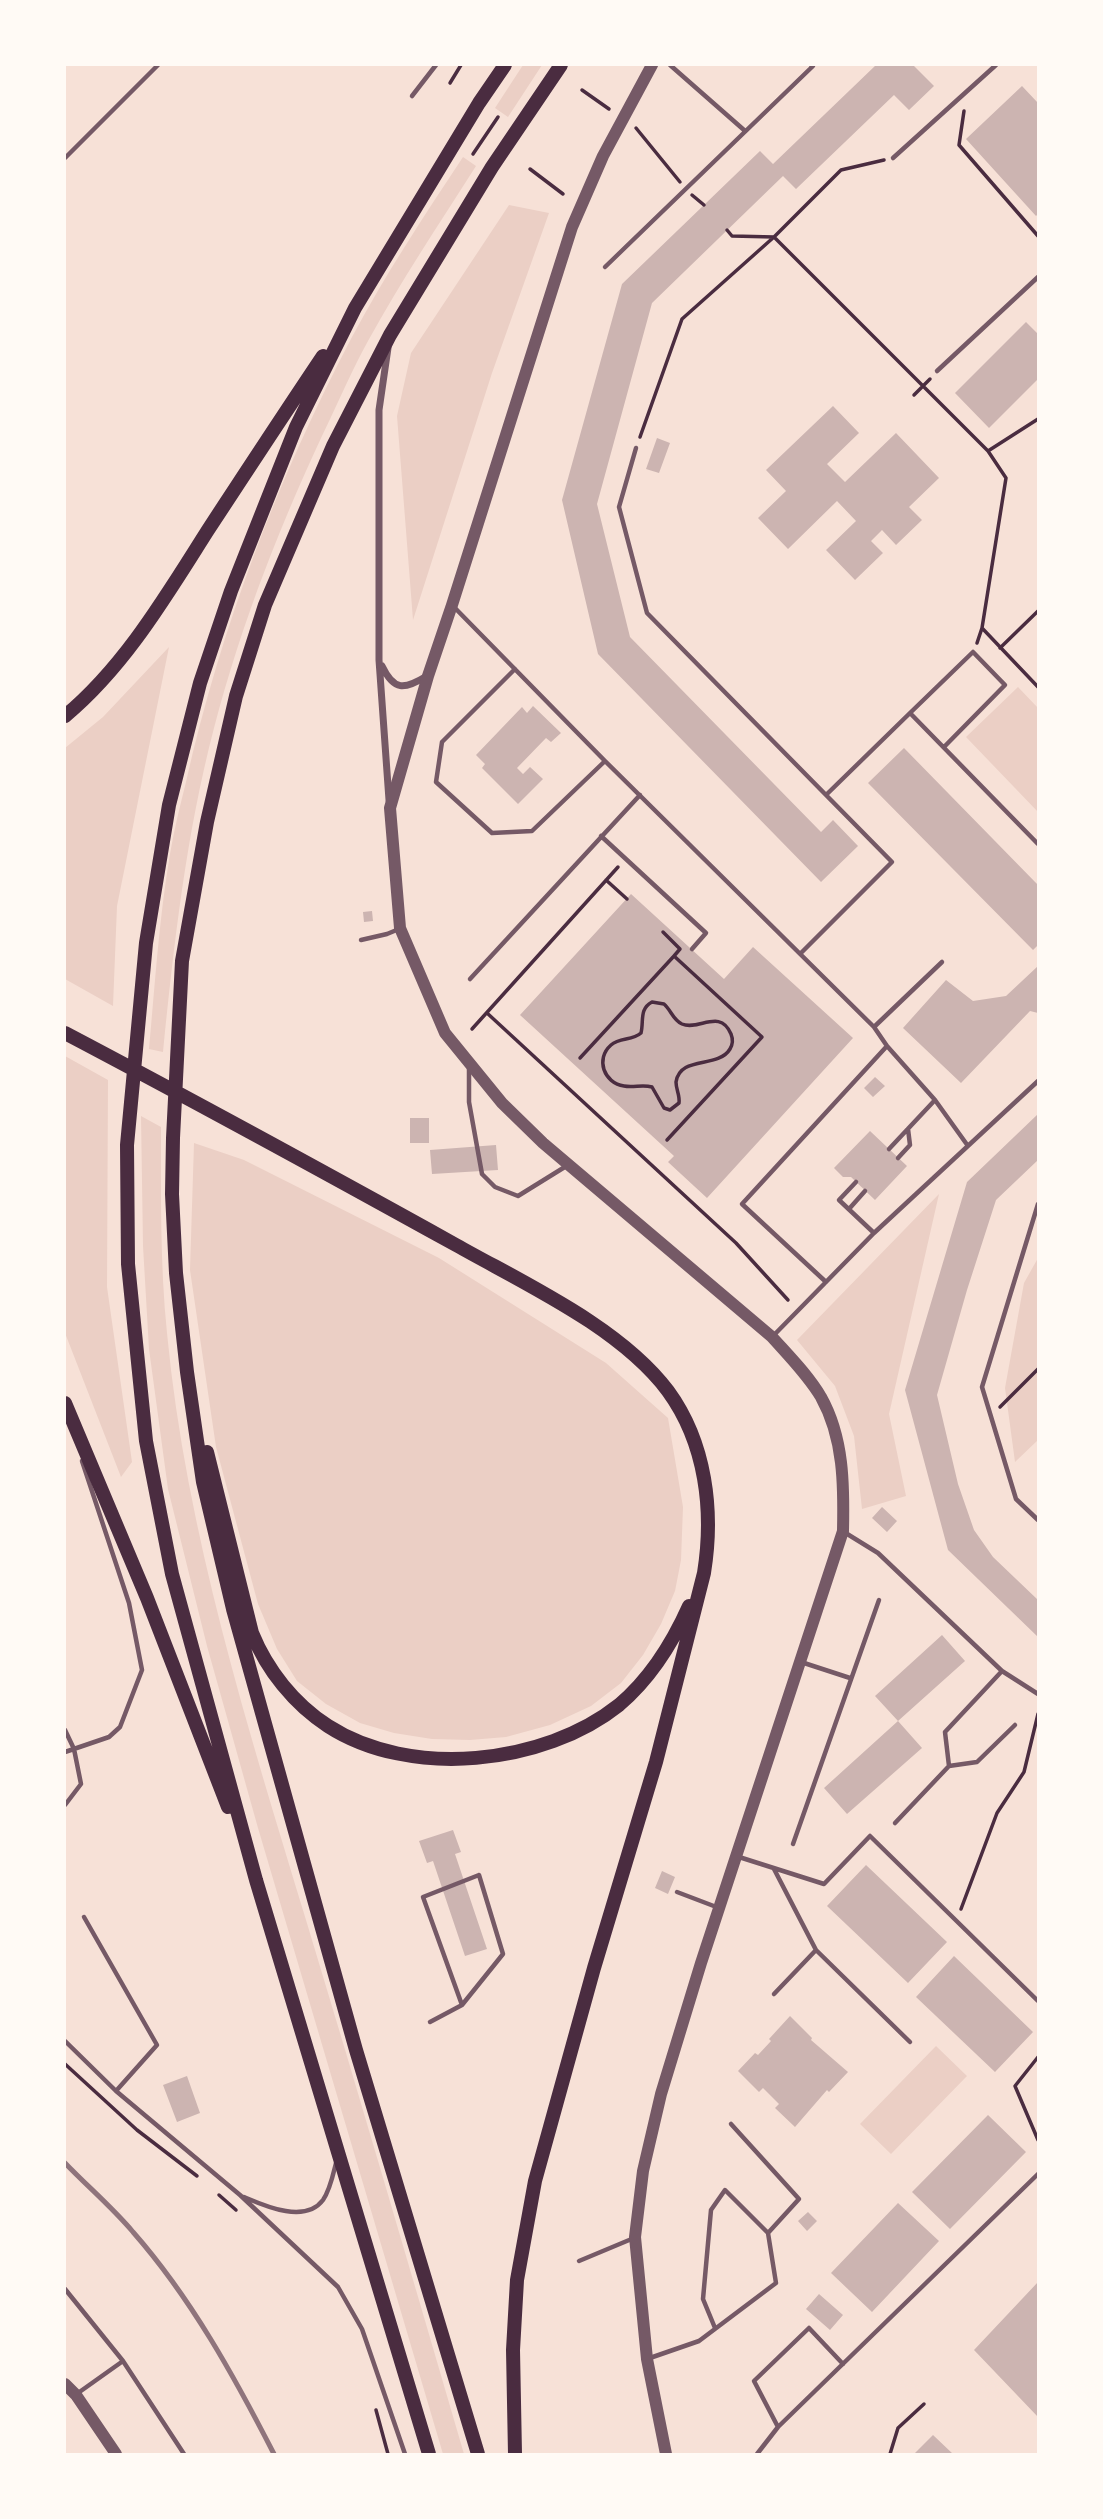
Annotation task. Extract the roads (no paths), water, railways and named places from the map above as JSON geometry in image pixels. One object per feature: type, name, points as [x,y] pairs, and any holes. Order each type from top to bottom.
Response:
[{"type":"main road","points":[[65,716],[110,672],[152,617],[355,308],[505,65]]},
{"type":"main road","points":[[478,2454],[356,2050],[233,1609],[203,1482],[176,1273],[172,1194],[173,1138],[183,961],[212,797],[236,696],[265,605],[333,446],[390,335],[492,167],[561,65]]},
{"type":"main road","points":[[355,308],[296,427],[231,591],[200,683],[169,805],[146,943],[127,1145],[128,1264],[146,1441],[172,1574],[256,1880],[429,2454]]},
{"type":"main road","points":[[65,1032],[297,1156],[596,1326],[649,1369],[691,1427],[704,1478],[708,1546],[704,1573],[656,1762],[594,1968],[535,2181],[517,2280],[513,2350],[515,2454]]},
{"type":"main road","points":[[187,1371],[252,1633],[260,1653],[287,1690],[308,1711],[328,1726],[368,1745],[433,1758],[472,1758],[518,1752],[552,1743],[590,1724],[617,1706],[649,1675],[675,1636],[704,1573]]},
{"type":"main road","points":[[65,1402],[147,1598],[256,1880]]},
{"type":"street","points":[[390,808],[428,676],[572,227],[603,156],[652,65]]},
{"type":"street","points":[[390,335],[379,410],[379,660],[400,928],[445,1033],[469,1065],[502,1104],[568,1164],[772,1337],[798,1365],[821,1397],[833,1424],[840,1453],[844,1492],[843,1531],[661,2094],[643,2171],[635,2237],[647,2359],[667,2454]]},
{"type":"street","points":[[379,660],[389,681],[399,687],[408,686],[428,676]]},
{"type":"street","points":[[65,2384],[116,2454]]},
{"type":"lane","points":[[65,158],[158,65]]},
{"type":"lane","points":[[412,96],[436,65]]},
{"type":"lane","points":[[670,65],[744,130]]},
{"type":"lane","points":[[605,267],[813,66],[811,65]]},
{"type":"lane","points":[[893,158],[996,65]]},
{"type":"lane","points":[[937,371],[1038,276]]},
{"type":"lane","points":[[636,448],[619,508],[647,612],[891,862],[801,953]]},
{"type":"lane","points":[[452,605],[605,761],[874,1027],[887,1046],[935,1100],[968,1146]]},
{"type":"lane","points":[[826,794],[973,652],[1005,685],[944,747]]},
{"type":"lane","points":[[515,669],[442,742],[436,782],[492,833],[532,831],[605,761]]},
{"type":"lane","points":[[910,713],[1038,844]]},
{"type":"lane","points":[[470,979],[640,795]]},
{"type":"lane","points":[[601,836],[706,933],[692,949]]},
{"type":"lane","points":[[361,940],[400,928]]},
{"type":"lane","points":[[874,1027],[942,962]]},
{"type":"lane","points":[[826,1282],[742,1204],[887,1046]]},
{"type":"lane","points":[[469,1065],[469,1102],[482,1174],[495,1187],[518,1196],[568,1164]]},
{"type":"lane","points":[[772,1337],[874,1233],[1038,1081]]},
{"type":"lane","points":[[889,1149],[935,1100]]},
{"type":"lane","points":[[898,1158],[910,1145],[908,1129]]},
{"type":"lane","points":[[856,1182],[839,1200],[874,1233]]},
{"type":"lane","points":[[849,1209],[865,1191]]},
{"type":"lane","points":[[1038,1204],[982,1387],[1016,1499],[1038,1520]]},
{"type":"lane","points":[[65,1410],[129,1604],[142,1670],[120,1727],[109,1737],[65,1752]]},
{"type":"lane","points":[[843,1531],[878,1553],[1002,1671],[1038,1694]]},
{"type":"lane","points":[[793,1844],[879,1600]]},
{"type":"lane","points":[[800,1662],[850,1678]]},
{"type":"lane","points":[[949,1766],[945,1732],[1002,1671]]},
{"type":"lane","points":[[895,1823],[949,1766],[977,1762],[1015,1726]]},
{"type":"lane","points":[[65,1730],[74,1749],[80,1784],[65,1805]]},
{"type":"lane","points":[[737,1857],[824,1884],[870,1836],[1038,2001]]},
{"type":"lane","points":[[773,1868],[816,1950],[909,2042]]},
{"type":"lane","points":[[430,2022],[462,2005],[503,1954],[479,1875],[424,1897],[462,2005]]},
{"type":"lane","points":[[677,1892],[719,1909]]},
{"type":"lane","points":[[84,1917],[157,2045],[116,2091]]},
{"type":"lane","points":[[774,1994],[816,1950]]},
{"type":"lane","points":[[65,2041],[116,2091],[240,2195],[338,2287],[362,2329],[405,2454]]},
{"type":"lane","points":[[731,2124],[799,2199],[768,2233]]},
{"type":"lane","points":[[240,2195],[279,2210],[314,2208],[323,2200],[332,2177],[338,2148]]},
{"type":"lane","points":[[757,2454],[778,2427],[1038,2174]]},
{"type":"lane","points":[[647,2359],[699,2341],[776,2283],[768,2233],[725,2190],[711,2210],[703,2299],[715,2328]]},
{"type":"lane","points":[[579,2261],[635,2237]]},
{"type":"lane","points":[[65,2289],[123,2361],[184,2454]]},
{"type":"lane","points":[[778,2427],[754,2381],[809,2328],[843,2364]]},
{"type":"lane","points":[[76,2396],[123,2361]]},
{"type":"railway","points":[[65,2163],[125,2223],[174,2284],[227,2367],[274,2454]]}]
